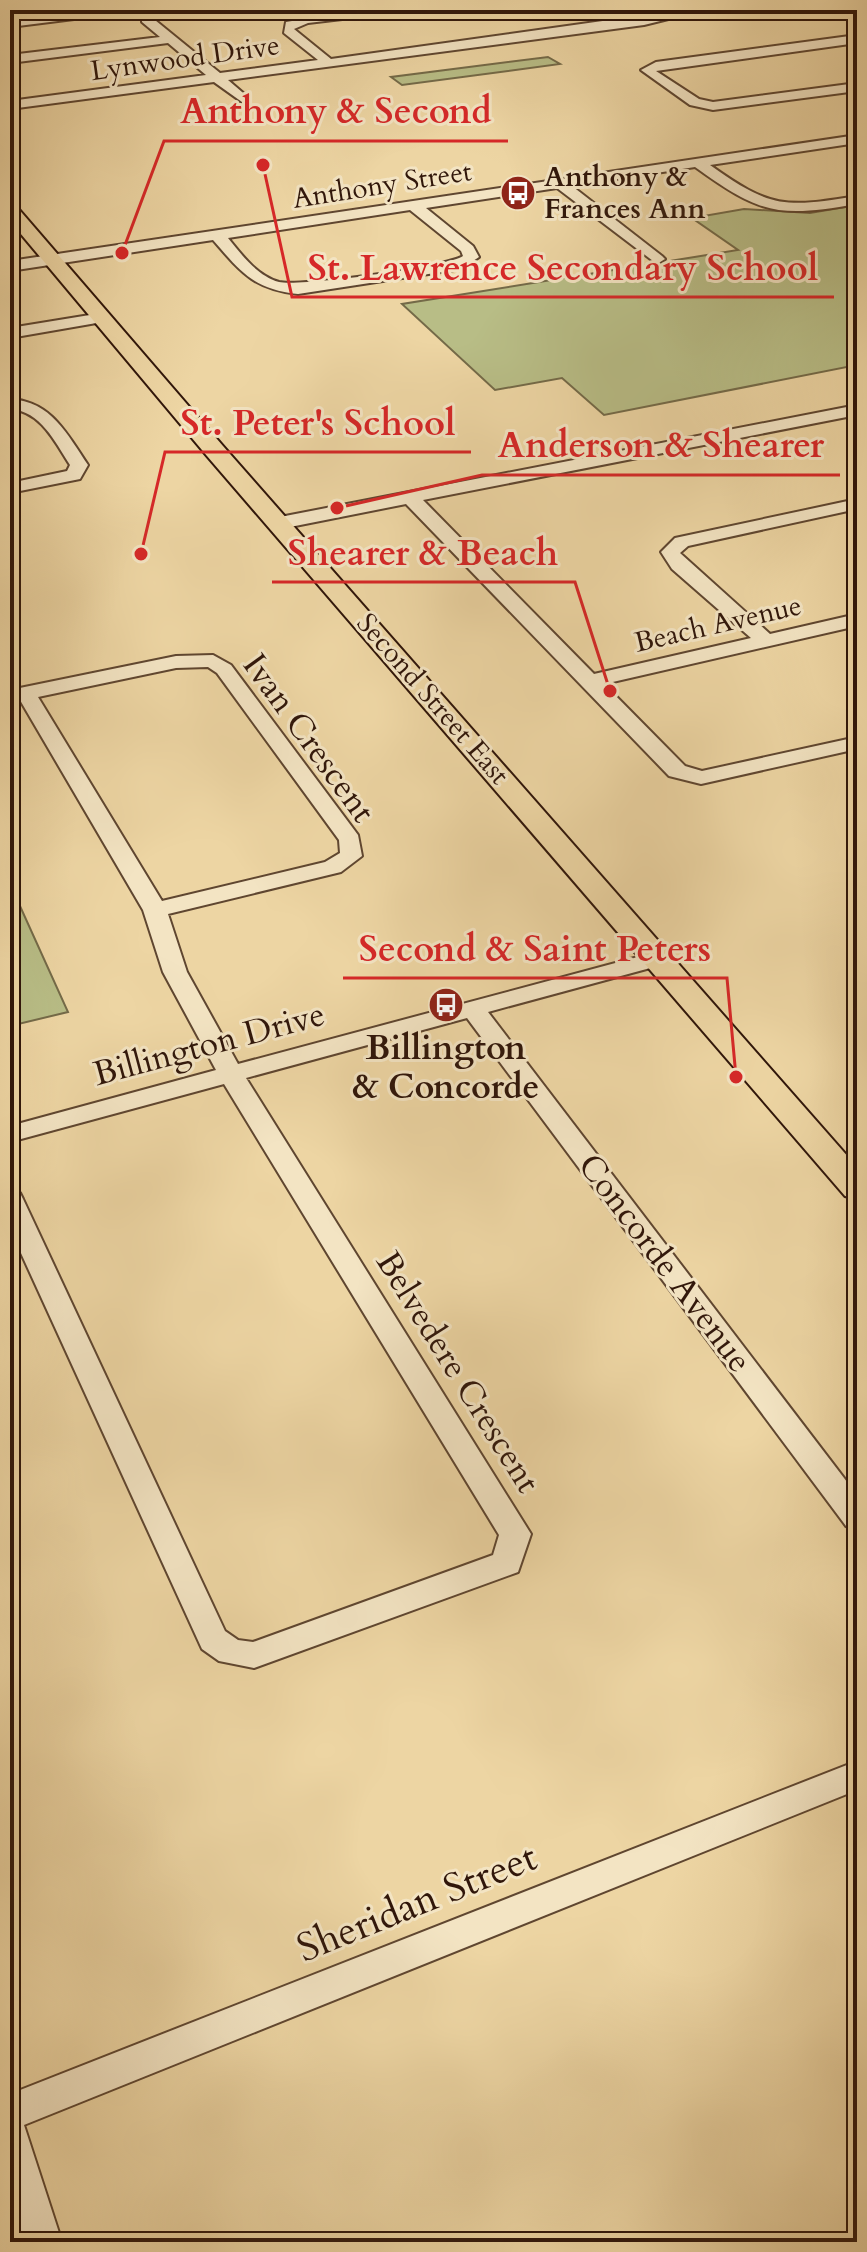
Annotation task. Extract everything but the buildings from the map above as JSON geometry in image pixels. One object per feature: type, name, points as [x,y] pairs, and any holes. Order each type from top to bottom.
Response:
[{"type":"main road","name":"Second Street East","points":[[10,210],[657,959],[854,1180]]},
{"type":"street","points":[[10,20],[79,10]]},
{"type":"street","points":[[10,20],[114,10]]},
{"type":"street","points":[[329,63],[288,30],[290,25],[385,10]]},
{"type":"street","name":"Lynwood Drive","points":[[10,105],[644,21],[699,10]]},
{"type":"street","points":[[146,19],[242,98]]},
{"type":"street","points":[[10,59],[171,39]]},
{"type":"street","points":[[857,39],[648,69],[648,72],[695,102],[716,107],[857,87]]},
{"type":"street","name":"Anthony Street","points":[[10,266],[857,139]]},
{"type":"street","points":[[698,163],[750,201],[767,207],[797,210],[857,200]]},
{"type":"street","points":[[561,184],[657,259]]},
{"type":"street","points":[[218,236],[262,284],[279,288],[298,289],[440,268],[461,264],[471,257],[468,249],[414,206]]},
{"type":"street","points":[[10,333],[102,318]]},
{"type":"street","points":[[10,404],[33,406],[79,465],[74,475],[10,488]]},
{"type":"street","points":[[280,523],[857,410]]},
{"type":"street","points":[[409,497],[677,771],[701,778],[734,773],[857,743]]},
{"type":"street","points":[[766,641],[679,565],[670,552],[682,542],[857,504]]},
{"type":"street","name":"Beach Avenue","points":[[591,681],[857,620]]},
{"type":"street","name":"Ivan Crescent","points":[[18,695],[176,662],[213,661],[224,669],[350,840],[351,856],[333,867],[155,910]]},
{"type":"street","name":"Belvedere Crescent","points":[[10,1199],[213,1640],[231,1652],[254,1655],[507,1563],[515,1534],[496,1500],[230,1073],[175,972],[155,910],[18,695]]},
{"type":"street","name":"Billington Drive","points":[[10,1134],[657,959]]},
{"type":"street","name":"Concorde Avenue","points":[[472,1008],[857,1518]]},
{"type":"street","name":"Sheridan Street","points":[[10,2112],[857,1775]]},
{"type":"street","points":[[10,2136],[42,2242]]},
{"type":"green space","points":[[548,57],[560,64],[402,85],[391,77]]},
{"type":"green space","points":[[857,205],[857,365],[604,415],[562,378],[495,390],[402,304],[738,250],[692,218],[744,209],[810,213]]},
{"type":"green space","points":[[10,884],[68,1012],[10,1026]]},
{"type":"place","name":"St. Lawrence Secondary School","points":[[263,165]]},
{"type":"place","name":"Anthony & Frances Ann","points":[[518,193]]},
{"type":"place","name":"Anthony & Second","points":[[122,253]]},
{"type":"place","name":"Anderson & Shearer","points":[[337,508]]},
{"type":"place","name":"St. Peter's School","points":[[141,554]]},
{"type":"place","name":"Shearer & Beach","points":[[610,691]]},
{"type":"place","name":"Billington & Concorde","points":[[446,1005]]},
{"type":"place","name":"Second & Saint Peters","points":[[736,1077]]}]
